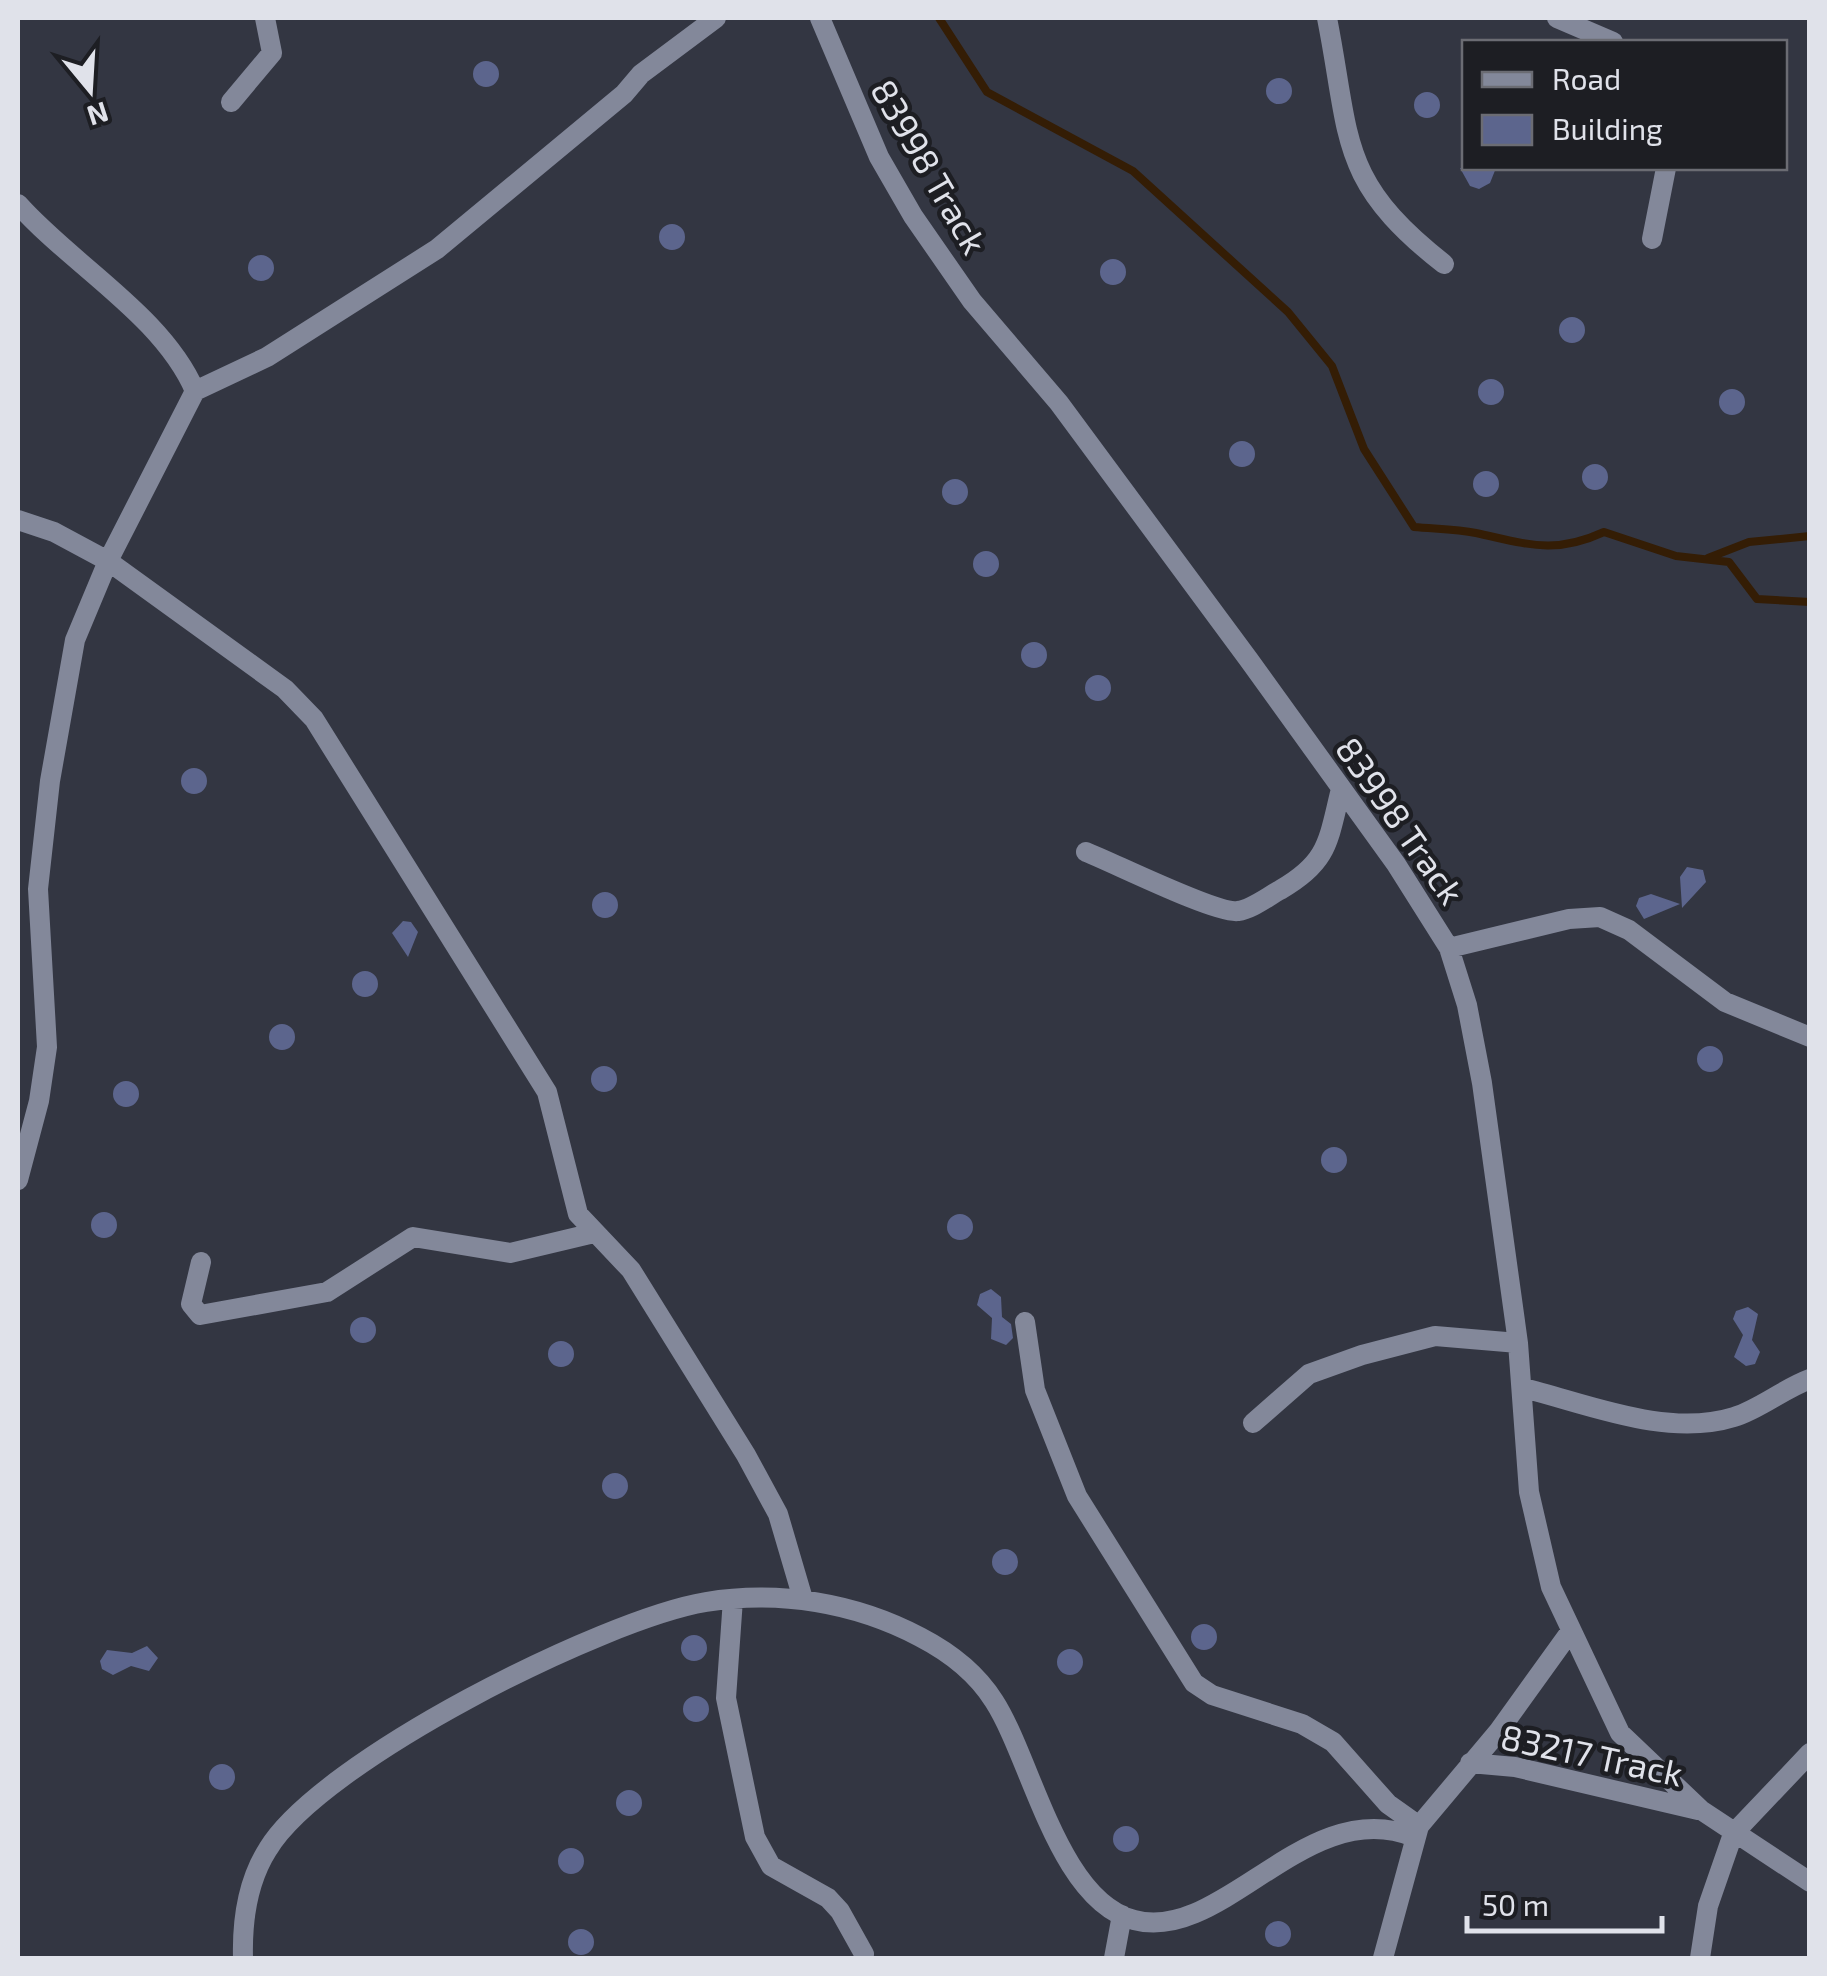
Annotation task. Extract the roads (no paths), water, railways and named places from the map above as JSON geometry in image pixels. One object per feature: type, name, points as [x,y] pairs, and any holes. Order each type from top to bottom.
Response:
[{"type":"street","points":[[231,102],[272,53],[270,25],[265,18]]},
{"type":"street","points":[[18,1180],[38,1102],[46,1047],[38,889],[50,782],[75,640],[108,561],[195,391],[267,357],[459,234],[624,94],[641,74],[716,18]]},
{"type":"street","name":"83998 Track","points":[[820,18],[879,157],[913,216],[972,301],[1070,418],[1341,789],[1449,948],[1467,1005],[1482,1083],[1518,1343],[1529,1492],[1540,1551],[1570,1632]]},
{"type":"street","points":[[1328,18],[1340,108],[1350,149],[1367,187],[1415,241],[1444,264]]},
{"type":"street","points":[[1556,18],[1608,40]]},
{"type":"street","points":[[1652,239],[1666,170]]},
{"type":"street","points":[[18,204],[64,253],[168,343],[195,391]]},
{"type":"street","points":[[18,520],[44,527],[108,561],[285,689],[314,719],[547,1092],[578,1214],[631,1270],[767,1493],[785,1533],[802,1599]]},
{"type":"street","points":[[1086,852],[1154,878],[1208,907],[1238,912],[1316,866],[1327,844],[1341,789]]},
{"type":"street","points":[[1449,948],[1569,919],[1600,917],[1629,930],[1726,1002],[1810,1037]]},
{"type":"street","points":[[201,1262],[192,1304],[200,1315],[327,1292],[412,1238],[436,1238],[490,1253],[510,1253],[594,1233]]},
{"type":"street","points":[[1025,1322],[1035,1390],[1068,1478],[1194,1683],[1212,1695],[1302,1724],[1333,1742],[1417,1831]]},
{"type":"street","points":[[1253,1423],[1310,1374],[1362,1355],[1435,1336],[1518,1343]]},
{"type":"street","points":[[1522,1388],[1632,1416],[1702,1423],[1746,1413],[1810,1379]]},
{"type":"street","points":[[734,1599],[726,1698],[755,1837],[772,1866],[828,1898],[853,1930],[864,1954]]},
{"type":"street","points":[[243,1958],[246,1902],[257,1869],[287,1824],[322,1793],[432,1720],[527,1669],[637,1620],[734,1599],[802,1599],[874,1617],[921,1637],[969,1670],[996,1704],[1051,1828],[1076,1870],[1096,1896],[1122,1915],[1145,1923],[1181,1917],[1311,1846],[1362,1828],[1384,1826],[1417,1831]]},
{"type":"street","points":[[1383,1958],[1417,1831],[1570,1632]]},
{"type":"street","name":"83217 Track","points":[[1570,1632],[1620,1733],[1701,1810],[1810,1882]]},
{"type":"street","points":[[1700,1958],[1708,1906],[1733,1834],[1810,1753]]},
{"type":"street","name":"83217 Track","points":[[1470,1763],[1515,1767],[1701,1810]]},
{"type":"street","points":[[1114,1958],[1122,1915]]},
{"type":"waterway","points":[[939,18],[987,92],[1133,171],[1288,312],[1332,366],[1364,449],[1414,527],[1540,545],[1570,543],[1604,532],[1676,556],[1729,562],[1757,599],[1810,602]]},
{"type":"waterway","points":[[1708,558],[1749,542],[1810,536]]}]
